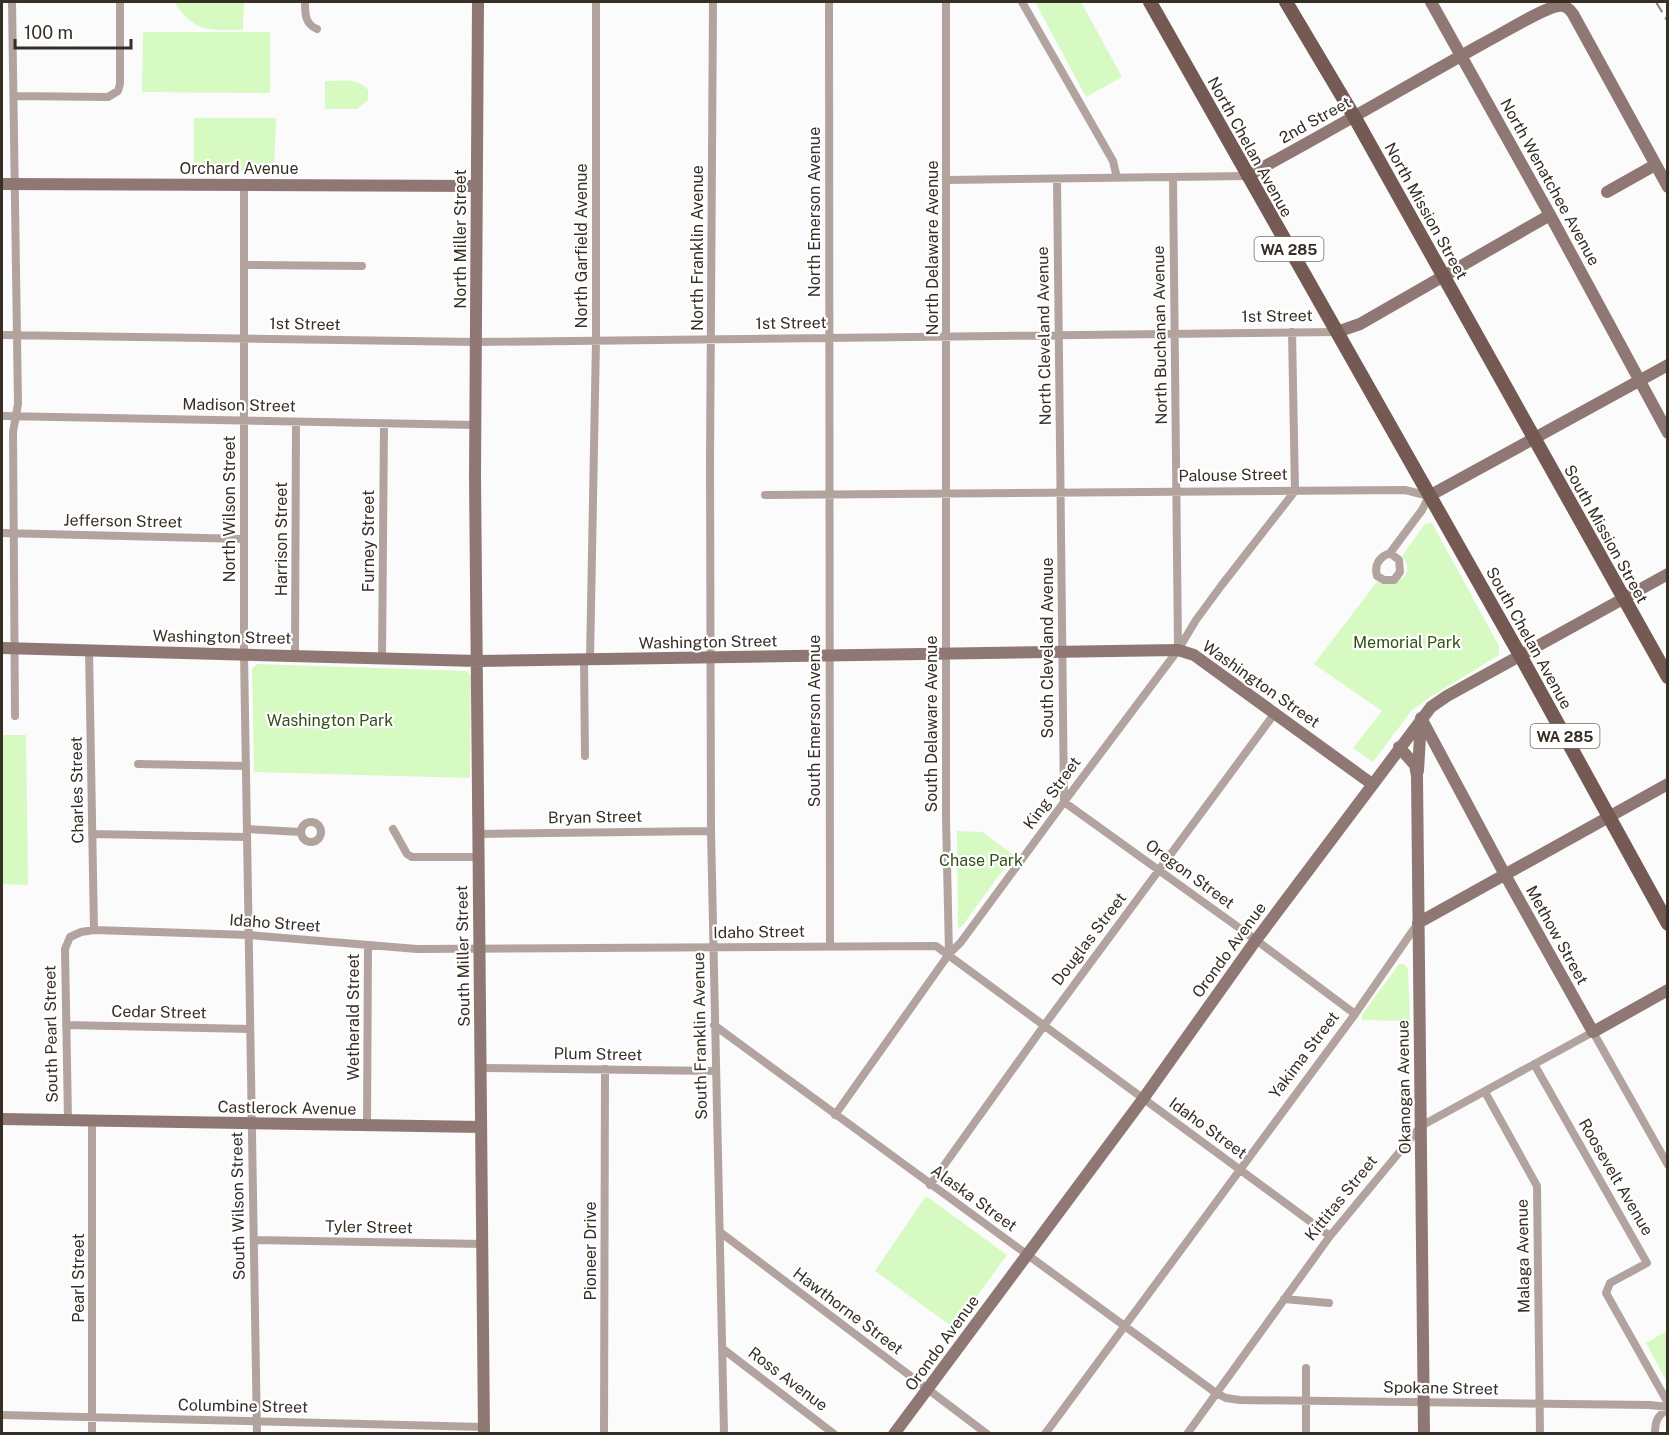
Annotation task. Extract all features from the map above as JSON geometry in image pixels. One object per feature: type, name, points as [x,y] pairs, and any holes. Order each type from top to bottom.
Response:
[{"type":"main road","name":"North Chelan Avenue","points":[[1149,2],[1429,496]]},
{"type":"main road","name":"North Mission Street","points":[[1286,2],[1354,118],[1533,438]]},
{"type":"main road","name":"South Mission Street","points":[[1533,438],[1668,677]]},
{"type":"main road","name":"South Chelan Avenue","points":[[1429,496],[1520,655],[1668,924]]},
{"type":"street","points":[[12,2],[18,404],[13,432],[14,533],[8,649],[15,716]]},
{"type":"street","points":[[14,96],[112,96],[120,88],[120,2]]},
{"type":"street","points":[[305,2],[306,19],[311,26],[317,29]]},
{"type":"street","name":"North Miller Street","points":[[475,477],[478,2]]},
{"type":"street","name":"North Garfield Avenue","points":[[585,756],[596,341],[596,2]]},
{"type":"street","name":"North Franklin Avenue","points":[[710,495],[713,2]]},
{"type":"street","name":"North Emerson Avenue","points":[[829,2],[829,495]]},
{"type":"street","name":"North Delaware Avenue","points":[[946,2],[946,494]]},
{"type":"street","points":[[1022,2],[1113,161],[1117,178]]},
{"type":"street","name":"North Wenatchee Avenue","points":[[1431,2],[1668,433]]},
{"type":"street","name":"2nd Street","points":[[947,180],[1247,176],[1462,56],[1557,6],[1568,7],[1573,14],[1655,165]]},
{"type":"street","points":[[1607,192],[1655,165],[1668,187]]},
{"type":"street","name":"North Buchanan Avenue","points":[[1173,178],[1178,650]]},
{"type":"street","name":"North Cleveland Avenue","points":[[1057,179],[1062,494]]},
{"type":"street","name":"Orchard Avenue","points":[[2,184],[477,186]]},
{"type":"street","name":"North Wilson Street","points":[[244,184],[244,654]]},
{"type":"street","name":"1st Street","points":[[2,335],[476,342],[1337,332],[1355,327],[1550,215]]},
{"type":"street","points":[[244,265],[363,266]]},
{"type":"street","points":[[1292,332],[1295,491]]},
{"type":"street","points":[[1390,553],[1422,510],[1429,496],[1668,365]]},
{"type":"street","name":"Madison Street","points":[[2,416],[475,425]]},
{"type":"street","name":"Harrison Street","points":[[295,656],[296,422]]},
{"type":"street","name":"Furney Street","points":[[382,659],[384,424]]},
{"type":"street","name":"South Miller Street","points":[[475,477],[484,1430]]},
{"type":"street","name":"Palouse Street","points":[[765,495],[1405,490],[1429,496]]},
{"type":"street","name":"King Street","points":[[835,1115],[949,954],[961,942],[1178,650],[1196,620],[1266,525],[1295,491]]},
{"type":"street","name":"South Delaware Avenue","points":[[946,494],[946,818],[949,954]]},
{"type":"street","name":"South Cleveland Avenue","points":[[1062,494],[1064,802]]},
{"type":"street","name":"South Franklin Avenue","points":[[710,495],[711,831],[724,1434]]},
{"type":"street","name":"South Emerson Avenue","points":[[829,495],[830,946]]},
{"type":"street","name":"Jefferson Street","points":[[2,533],[244,539]]},
{"type":"street","name":"Orondo Avenue","points":[[894,1434],[1143,1099],[1256,939],[1421,718],[1431,707],[1447,696],[1668,574]]},
{"type":"street","name":"Washington Street","points":[[8,649],[477,661],[1178,650],[1194,655],[1372,784]]},
{"type":"street","name":"Charles Street","points":[[89,651],[94,930]]},
{"type":"street","name":"South Wilson Street","points":[[244,654],[257,1434]]},
{"type":"street","name":"Douglas Street","points":[[930,1185],[1043,1027],[1275,713]]},
{"type":"street","points":[[1417,776],[1421,718]]},
{"type":"street","name":"Methow Street","points":[[1421,718],[1504,873],[1668,1165]]},
{"type":"street","name":"Okanogan Avenue","points":[[1400,747],[1415,765],[1417,776],[1424,1434]]},
{"type":"street","points":[[138,764],[246,766]]},
{"type":"street","name":"Yakima Street","points":[[1045,1434],[1355,1014],[1418,923],[1504,873],[1610,818],[1668,784]]},
{"type":"street","name":"Oregon Street","points":[[1064,802],[1256,939],[1355,1014]]},
{"type":"street","points":[[393,829],[407,854],[412,857],[479,857]]},
{"type":"street","points":[[92,834],[302,831]]},
{"type":"street","name":"Bryan Street","points":[[478,834],[711,831]]},
{"type":"street","name":"Idaho Street","points":[[94,930],[249,935],[417,949],[936,946],[1043,1027],[1330,1236]]},
{"type":"street","name":"South Pearl Street","points":[[68,1121],[65,949],[70,937],[94,930]]},
{"type":"street","name":"Wetherald Street","points":[[367,1125],[368,945]]},
{"type":"street","name":"Kittitas Street","points":[[1187,1433],[1330,1236],[1421,1126],[1668,990]]},
{"type":"street","name":"Cedar Street","points":[[66,1025],[250,1029]]},
{"type":"street","name":"Alaska Street","points":[[714,1025],[1216,1393]]},
{"type":"street","name":"Roosevelt Avenue","points":[[1534,1064],[1647,1263],[1610,1283],[1606,1287],[1606,1293],[1668,1406]]},
{"type":"street","name":"Plum Street","points":[[481,1068],[716,1071]]},
{"type":"street","name":"Pioneer Drive","points":[[604,1434],[605,1069]]},
{"type":"street","name":"Malaga Avenue","points":[[1485,1092],[1537,1186],[1540,1434]]},
{"type":"street","points":[[2,1119],[68,1121]]},
{"type":"street","name":"Castlerock Avenue","points":[[68,1121],[481,1127]]},
{"type":"street","name":"Pearl Street","points":[[92,1122],[93,1434]]},
{"type":"street","name":"Hawthorne Street","points":[[720,1232],[987,1434]]},
{"type":"street","name":"Tyler Street","points":[[254,1240],[482,1244]]},
{"type":"street","points":[[1284,1299],[1329,1303]]},
{"type":"street","name":"Ross Avenue","points":[[723,1349],[834,1434]]},
{"type":"street","points":[[1306,1368],[1306,1434]]},
{"type":"street","name":"Spokane Street","points":[[1216,1393],[1226,1398],[1240,1400],[1668,1406]]},
{"type":"street","points":[[1655,1434],[1655,1421],[1668,1406]]},
{"type":"street","name":"Columbine Street","points":[[2,1415],[257,1421],[484,1430]]},
{"type":"green space","points":[[174,2],[244,2],[243,30],[203,28],[189,19]]},
{"type":"green space","points":[[1035,2],[1081,2],[1122,77],[1086,97]]},
{"type":"green space","points":[[143,32],[270,32],[270,93],[142,92]]},
{"type":"green space","points":[[325,81],[359,83],[368,90],[368,100],[357,109],[325,109]]},
{"type":"green space","points":[[194,118],[276,118],[274,171],[194,171]]},
{"type":"green space","name":"Memorial Park","points":[[1432,523],[1499,646],[1499,655],[1411,711],[1373,762],[1353,748],[1382,711],[1314,664],[1377,582],[1397,581],[1406,574],[1406,563],[1402,556],[1425,524]]},
{"type":"green space","name":"Washington Park","points":[[257,664],[467,671],[471,676],[470,778],[254,772],[252,669]]},
{"type":"green space","points":[[2,735],[26,735],[28,885],[2,884]]},
{"type":"green space","name":"Chase Park","points":[[957,831],[982,832],[1014,855],[962,926],[958,928]]},
{"type":"green space","points":[[1399,964],[1404,964],[1408,969],[1410,1021],[1362,1020],[1362,1015]]},
{"type":"green space","points":[[926,1196],[1007,1255],[954,1328],[875,1271]]},
{"type":"green space","points":[[1667,1331],[1667,1382],[1646,1343]]},
{"type":"railway","points":[[1656,2],[1668,22]]}]
